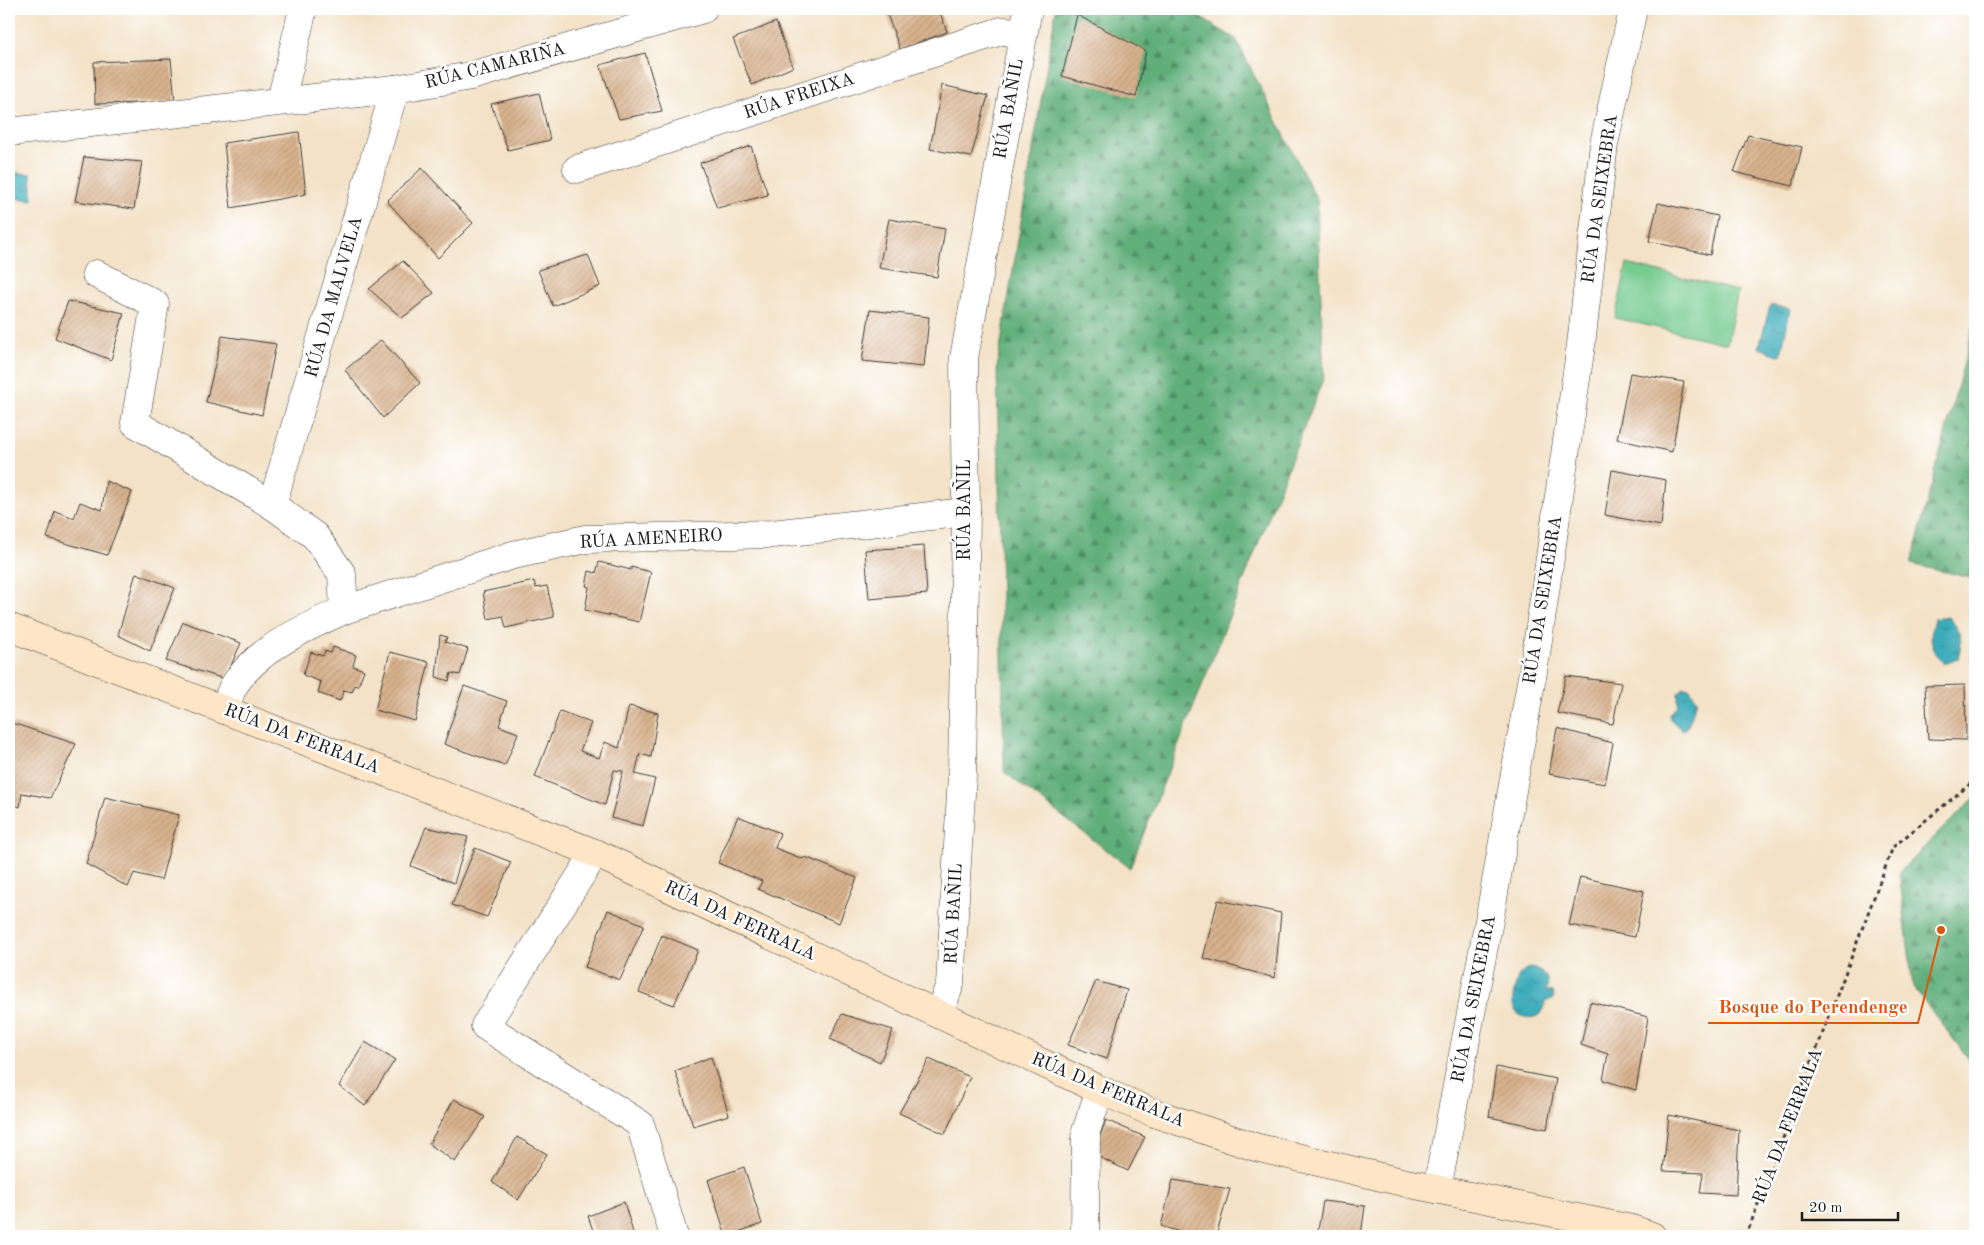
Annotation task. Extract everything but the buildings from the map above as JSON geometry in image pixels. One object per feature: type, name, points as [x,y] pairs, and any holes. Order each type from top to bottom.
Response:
[{"type":"street","points":[[281,101],[303,9]]},
{"type":"street","name":"RÚA CAMARIÑA","points":[[9,132],[395,88],[471,76],[703,9]]},
{"type":"street","name":"RÚA DA SEIXEBRA","points":[[1438,1190],[1489,920],[1536,654],[1581,345],[1604,144],[1633,9]]},
{"type":"street","name":"RÚA FREIXA","points":[[577,169],[1001,31],[1025,20]]},
{"type":"street","name":"RÚA BAÑIL","points":[[939,1014],[950,984],[962,776],[966,512],[964,358],[1025,20]]},
{"type":"street","name":"RÚA DA MALVELA","points":[[272,505],[395,88]]},
{"type":"street","points":[[96,274],[155,304],[135,423],[272,505],[315,536],[342,574],[344,610],[290,635],[253,664],[233,688],[225,710]]},
{"type":"street","name":"RÚA AMENEIRO","points":[[344,610],[513,555],[586,539],[772,534],[966,512]]},
{"type":"street","name":"RÚA DA FERRALA","points":[[9,627],[596,853],[1100,1090],[1154,1113],[1255,1147],[1438,1190],[1632,1229],[1652,1236]]},
{"type":"street","points":[[596,853],[485,1026],[640,1124],[674,1236]]},
{"type":"street","points":[[1085,1236],[1086,1131],[1100,1090]]},
{"type":"path","name":"RÚA DA FERRALA","points":[[1746,1236],[1893,847],[1975,780]]},
{"type":"green space","points":[[1056,9],[1186,9],[1236,39],[1317,200],[1324,377],[1130,868],[1004,772],[997,367]]},
{"type":"green space","points":[[1627,264],[1738,291],[1727,344],[1615,318]]},
{"type":"green space","points":[[1975,320],[1975,579],[1911,564]]},
{"type":"green space","points":[[1975,606],[1975,704],[1969,607]]},
{"type":"green space","points":[[1975,797],[1975,1067],[1913,987],[1899,872]]},
{"type":"water","points":[[9,172],[31,174],[33,200],[9,198]]},
{"type":"water","points":[[1770,305],[1790,309],[1781,356],[1759,348]]},
{"type":"water","points":[[1948,617],[1959,632],[1961,646],[1958,659],[1944,664],[1933,648],[1931,632],[1934,619]]},
{"type":"water","points":[[1684,687],[1689,688],[1697,700],[1687,728],[1682,730],[1670,719],[1670,714],[1678,705],[1678,693]]},
{"type":"water","points":[[1531,968],[1545,976],[1548,982],[1546,991],[1553,992],[1554,998],[1545,1002],[1540,1014],[1528,1018],[1516,1012],[1513,999],[1519,975]]},
{"type":"place","name":"Bosque do Perendenge","points":[[1941,930]]}]
